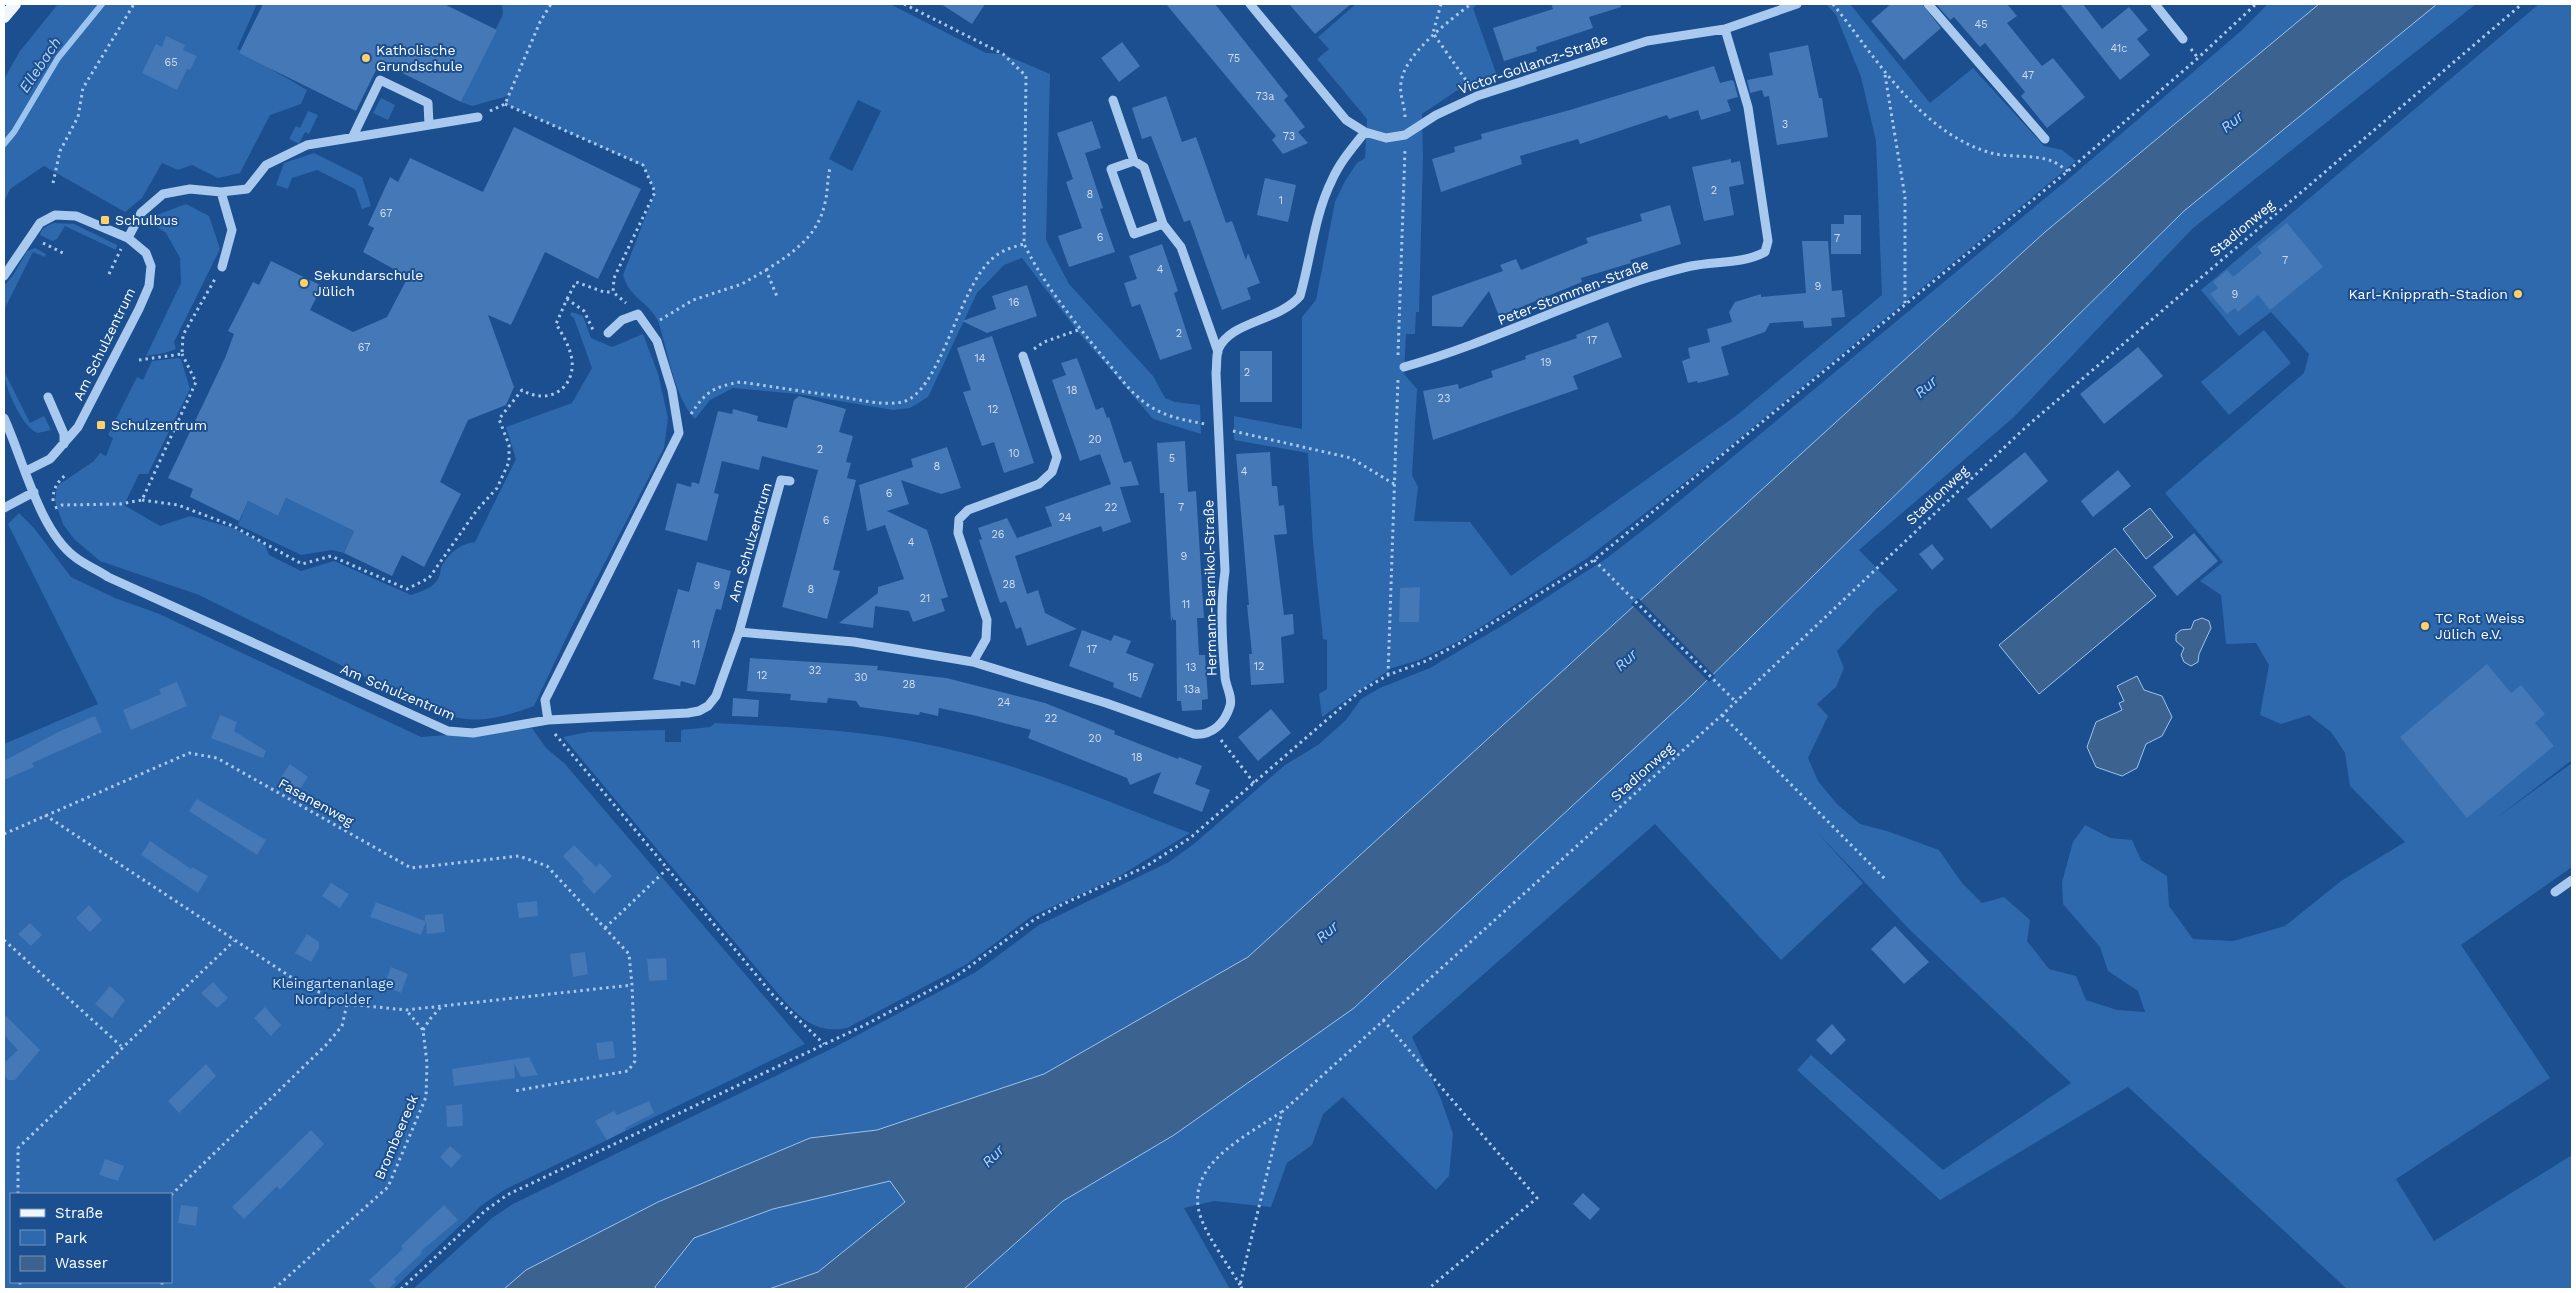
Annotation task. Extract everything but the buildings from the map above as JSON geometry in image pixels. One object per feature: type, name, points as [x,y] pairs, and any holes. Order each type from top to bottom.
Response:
[{"type":"main road","points":[[4,17],[15,4]]},
{"type":"street","name":"Victor-Gollancz-Straße","points":[[1250,4],[1346,120],[1365,132],[1386,138],[1405,135],[1436,115],[1477,96],[1647,41],[1725,29],[1796,4]]},
{"type":"street","points":[[1928,4],[2045,139]]},
{"type":"street","points":[[2155,4],[2183,39]]},
{"type":"street","name":"Peter-Stommen-Straße","points":[[1400,365],[1448,355],[1608,291],[1651,277],[1691,266],[1754,258],[1765,252],[1768,241],[1748,107],[1725,29]]},
{"type":"street","points":[[353,136],[380,80],[428,103],[428,125]]},
{"type":"street","points":[[1113,100],[1134,161],[1144,167],[1164,224],[1181,247],[1218,352]]},
{"type":"street","points":[[128,238],[141,212],[163,194],[190,189],[221,192],[247,189],[266,165],[307,145],[478,117]]},
{"type":"street","points":[[1218,352],[1222,341],[1232,332],[1277,314],[1292,306],[1300,296],[1319,215],[1332,180],[1347,154],[1365,132]]},
{"type":"street","points":[[1134,161],[1111,169],[1134,234],[1164,224]]},
{"type":"street","points":[[221,192],[232,230],[222,267]]},
{"type":"street","name":"Am Schulzentrum","points":[[4,276],[40,223],[55,215],[76,216],[128,238],[146,253],[151,266],[148,286],[84,415],[64,444],[50,458],[26,470]]},
{"type":"street","points":[[548,720],[545,700],[680,433],[672,390],[657,341],[638,314],[622,320],[608,333]]},
{"type":"street","name":"Hermann-Barnikol-Straße","points":[[1214,731],[1225,718],[1231,704],[1225,678],[1222,609],[1225,571],[1216,373],[1218,352]]},
{"type":"street","points":[[972,662],[986,639],[987,620],[958,533],[959,519],[968,510],[1039,484],[1052,472],[1057,457],[1023,356]]},
{"type":"street","name":"Am Schulzentrum","points":[[48,398],[64,434],[64,444]]},
{"type":"street","name":"Am Schulzentrum","points":[[4,418],[54,536],[75,557],[108,576],[448,731],[473,733],[548,720],[699,712],[716,696],[739,632],[781,480],[790,482]]},
{"type":"street","points":[[4,508],[34,492]]},
{"type":"street","points":[[739,632],[854,642],[972,662],[1194,734],[1204,735],[1214,731]]},
{"type":"street","points":[[2555,892],[2572,880]]},
{"type":"path","points":[[53,183],[60,151],[78,116],[83,88],[134,4]]},
{"type":"path","points":[[478,117],[505,104],[540,22],[552,4]]},
{"type":"path","points":[[904,4],[1003,54],[1026,76],[1024,244],[1035,266],[1081,329],[1123,381],[1145,403],[1171,417],[1351,458],[1394,484]]},
{"type":"path","points":[[1433,33],[1441,4]]},
{"type":"path","points":[[1388,675],[1400,365],[1405,135],[1405,112],[1400,85],[1403,71],[1433,33],[1471,4]]},
{"type":"path","points":[[1833,4],[1875,57],[1885,75],[1945,132],[1991,153],[2052,161],[2068,171]]},
{"type":"path","points":[[401,1289],[486,1210],[507,1195],[863,1026],[955,977],[1035,919],[1063,904],[1119,880],[1167,854],[1190,838],[1359,692],[1388,675],[1426,661],[1460,643],[1594,560],[2068,171],[2198,58],[2256,4]]},
{"type":"path","name":"Stadionweg","points":[[1242,1289],[1201,1219],[1196,1197],[1202,1176],[1219,1155],[1282,1112],[1722,715],[2027,426],[2522,4]]},
{"type":"path","points":[[1433,33],[1477,96]]},
{"type":"path","points":[[1885,75],[1905,197],[1905,306]]},
{"type":"path","points":[[505,104],[643,166],[655,192],[614,278],[613,292]]},
{"type":"path","points":[[44,515],[62,504],[120,504],[142,500],[178,505],[233,526],[302,564],[331,556],[407,589],[429,578],[476,510],[498,488],[509,462],[509,445],[499,419],[522,390],[533,397],[549,396],[565,387],[572,374],[569,350],[556,324],[576,282],[604,292],[613,292],[638,314],[658,321],[693,300],[742,284],[766,270],[805,242],[818,225],[826,202],[830,168]]},
{"type":"path","points":[[30,237],[63,253]]},
{"type":"path","points":[[109,274],[128,238]]},
{"type":"path","points":[[680,433],[703,396],[720,386],[740,382],[872,402],[895,403],[910,400],[925,386],[970,288],[985,266],[1004,250],[1024,244]]},
{"type":"path","points":[[142,500],[196,382],[182,354],[183,335],[222,267]]},
{"type":"path","points":[[766,270],[778,299]]},
{"type":"path","points":[[567,300],[584,311],[596,334],[608,333]]},
{"type":"path","points":[[1023,356],[1044,342],[1081,329]]},
{"type":"path","points":[[139,360],[182,354]]},
{"type":"path","points":[[53,509],[53,491],[58,482],[67,474]]},
{"type":"path","points":[[1594,560],[1735,701]]},
{"type":"path","points":[[1722,715],[1886,880]]},
{"type":"path","points":[[548,720],[557,740],[773,995],[824,1044]]},
{"type":"path","points":[[1214,731],[1254,783]]},
{"type":"path","name":"Fasanenweg","points":[[4,834],[189,753],[218,758],[411,868],[520,856],[546,866],[629,954],[635,1061],[628,1071],[514,1091]]},
{"type":"path","points":[[45,816],[303,985],[346,1004],[406,1010],[632,985]]},
{"type":"path","points":[[605,928],[667,868]]},
{"type":"path","points":[[4,940],[103,1032],[121,1046]]},
{"type":"path","points":[[18,1193],[18,1148],[121,1046],[234,940]]},
{"type":"path","points":[[172,1194],[326,1045],[342,1026],[346,1004]]},
{"type":"path","points":[[406,1010],[423,1030],[442,1006]]},
{"type":"path","points":[[1383,1020],[1537,1198],[1428,1289]]},
{"type":"path","name":"Brombeereck","points":[[274,1289],[388,1187],[426,1097],[427,1063],[423,1030]]},
{"type":"path","points":[[1240,1285],[1282,1112]]},
{"type":"green space","points":[[58,4],[257,4],[237,49],[307,90],[301,104],[270,115],[240,173],[218,178],[192,165],[178,170],[162,163],[142,198],[125,212],[44,166],[10,189],[4,202],[4,79],[20,51]]},
{"type":"green space","points":[[502,4],[890,4],[986,53],[1003,54],[1050,74],[1046,240],[1069,284],[1153,376],[1165,398],[1175,402],[1200,405],[1201,434],[1153,419],[1079,333],[1022,258],[1004,265],[977,293],[928,397],[910,408],[893,410],[798,394],[733,388],[710,400],[695,419],[682,399],[672,373],[658,321],[654,314],[630,290],[623,275],[655,192],[643,166],[505,104],[508,96],[472,106],[461,102],[503,14]],"holes":[[[858,100],[881,111],[852,171],[829,159]]]},
{"type":"green space","points":[[1356,4],[1478,4],[1473,8],[1497,76],[1456,91],[1422,114],[1423,155],[1419,312],[1416,312],[1415,334],[1406,334],[1404,374],[1417,389],[1412,475],[1418,487],[1414,521],[1470,522],[1511,576],[1737,415],[1882,295],[1876,141],[1861,77],[1836,15],[1826,4],[1850,4],[1930,103],[1973,68],[2044,146],[2062,150],[2076,161],[1711,462],[1586,559],[1459,641],[1419,660],[1392,668],[1322,717],[1319,694],[1327,689],[1327,640],[1323,639],[1313,543],[1308,453],[1234,440],[1234,416],[1302,429],[1302,317],[1316,300],[1335,202],[1345,181],[1357,163],[1365,158],[1367,119],[1317,59],[1329,49],[1318,37]]},
{"type":"green space","points":[[2268,4],[2319,4],[2045,232],[1248,957],[1044,1074],[877,1130],[810,1138],[658,1202],[526,1270],[504,1289],[413,1289],[492,1218],[513,1204],[837,1046],[976,972],[1039,925],[1169,862],[1195,843],[1285,765],[1318,745],[1346,720],[1361,699],[1380,688],[1430,668],[1510,621],[1607,558],[1660,517],[2072,176],[2241,31]]},
{"type":"green space","points":[[2437,4],[2476,4],[2192,229],[2014,417],[1859,550],[1898,590],[1876,609],[1837,651],[1844,668],[1836,687],[1817,704],[1828,716],[1808,758],[1818,781],[1837,804],[1860,824],[1887,831],[1939,850],[1962,883],[1982,903],[2004,897],[2030,920],[2027,941],[2049,969],[2076,976],[2086,1000],[2117,1010],[2145,1012],[2138,991],[2108,971],[2100,947],[2063,904],[2062,882],[2073,842],[2085,825],[2110,838],[2132,840],[2141,860],[2167,876],[2169,906],[2193,939],[2233,941],[2285,926],[2341,881],[2405,842],[2350,786],[2345,753],[2331,732],[2309,715],[2281,724],[2260,715],[2269,665],[2256,643],[2226,644],[2221,595],[2200,581],[2223,562],[2165,493],[2304,373],[2309,354],[2271,312],[2239,336],[2201,290],[2539,4],[2572,4],[2572,760],[2495,819],[2572,763],[2572,867],[2461,945],[2550,1078],[2396,1179],[2434,1241],[2572,1155],[2572,1289],[2347,1289],[2128,1087],[1940,1200],[1797,1070],[1811,1055],[1943,1170],[2071,1083],[1910,930],[1816,831],[1863,883],[1781,960],[1655,824],[1412,1037],[1441,1099],[1453,1134],[1449,1176],[1436,1190],[1343,1097],[1323,1114],[1312,1145],[1287,1163],[1271,1207],[1214,1201],[1184,1208],[1230,1289],[964,1289],[1063,1201],[1174,1135],[1354,1008],[1692,695],[2184,211]]},
{"type":"green space","points":[[381,98],[395,105],[388,120],[373,113]]},
{"type":"green space","points":[[308,111],[318,115],[309,134],[305,132],[299,144],[289,139],[296,126],[300,128]]},
{"type":"green space","points":[[314,153],[362,177],[371,206],[362,209],[355,189],[317,170],[292,178],[288,189],[276,185],[284,163]]},
{"type":"green space","points":[[186,204],[209,216],[220,249],[174,342],[176,349],[146,356],[181,283],[180,258],[166,233],[153,224],[154,216]]},
{"type":"green space","points":[[54,223],[74,224],[117,245],[116,250],[65,226],[57,239],[52,241],[40,235],[43,228]]},
{"type":"green space","points":[[35,248],[46,254],[45,257],[33,252],[4,310],[4,286],[14,274],[27,251]]},
{"type":"green space","points":[[572,312],[583,316],[591,338],[612,347],[643,334],[658,374],[668,418],[664,448],[569,632],[534,706],[507,715],[483,719],[459,718],[432,710],[199,595],[100,561],[74,539],[63,524],[55,501],[57,486],[94,461],[100,453],[106,456],[113,438],[108,435],[137,377],[143,380],[152,361],[178,358],[181,359],[190,389],[148,474],[139,474],[124,505],[160,526],[190,516],[233,528],[265,544],[269,555],[301,571],[334,561],[411,595],[422,591],[436,582],[442,566],[453,552],[461,546],[475,542],[516,459],[506,427],[572,403],[592,368],[574,318],[570,315]]},
{"type":"green space","points":[[2264,330],[2291,363],[2229,415],[2201,382]]},
{"type":"green space","points":[[4,371],[30,423],[44,416],[51,430],[38,433],[26,424],[15,407],[7,387]]},
{"type":"green space","points":[[286,498],[354,531],[344,553],[332,550],[301,555],[238,525],[248,501],[278,516]]},
{"type":"green space","name":"Kleingartenanlage Nordpolder","points":[[19,513],[34,528],[71,577],[115,598],[157,613],[421,737],[532,728],[546,748],[565,764],[805,1044],[504,1190],[482,1205],[393,1289],[4,1289],[4,744],[98,704],[8,524]]},
{"type":"green space","points":[[715,723],[793,727],[870,735],[895,738],[956,751],[1024,770],[1190,833],[1118,877],[1032,916],[967,964],[847,1028],[826,1029],[809,1023],[780,996],[563,737],[588,732],[665,730],[665,742],[681,742],[681,730],[710,727]]},
{"type":"green space","points":[[890,1180],[906,1201],[818,1272],[769,1289],[655,1288],[693,1238],[773,1209]]},
{"type":"water","name":"Rur","points":[[2319,4],[2437,4],[2184,211],[1692,695],[1354,1008],[1174,1135],[1063,1201],[964,1289],[769,1289],[818,1272],[905,1202],[890,1181],[773,1209],[694,1238],[655,1287],[656,1289],[504,1289],[526,1270],[658,1202],[810,1138],[877,1130],[1044,1074],[1248,957],[2045,232]]},
{"type":"water","points":[[2150,508],[2173,537],[2146,559],[2123,529]]},
{"type":"water","points":[[2115,548],[2156,596],[2039,694],[1999,645]]},
{"type":"water","points":[[2202,618],[2209,621],[2211,628],[2199,654],[2198,662],[2191,666],[2184,662],[2181,655],[2184,648],[2176,641],[2176,634],[2181,630],[2191,629],[2194,621]]},
{"type":"water","points":[[2137,676],[2144,690],[2162,696],[2172,717],[2162,736],[2146,744],[2137,768],[2122,776],[2096,767],[2087,747],[2096,722],[2122,710],[2119,703],[2124,701],[2117,686]]},
{"type":"pier","points":[[1638,598],[1715,676],[1709,682],[1631,604]]},
{"type":"waterway","name":"Ellebach","points":[[4,144],[14,132],[58,58],[102,4]]},
{"type":"place","name":"Katholische Grundschule","points":[[366,58]]},
{"type":"place","name":"Schulbus","points":[[105,220]]},
{"type":"place","name":"Sekundarschule Jülich","points":[[304,283]]},
{"type":"place","name":"Karl-Knipprath-Stadion","points":[[2518,294]]},
{"type":"place","name":"Schulzentrum","points":[[101,425]]},
{"type":"place","name":"TC Rot Weiss Jülich e.V.","points":[[2425,626]]}]
